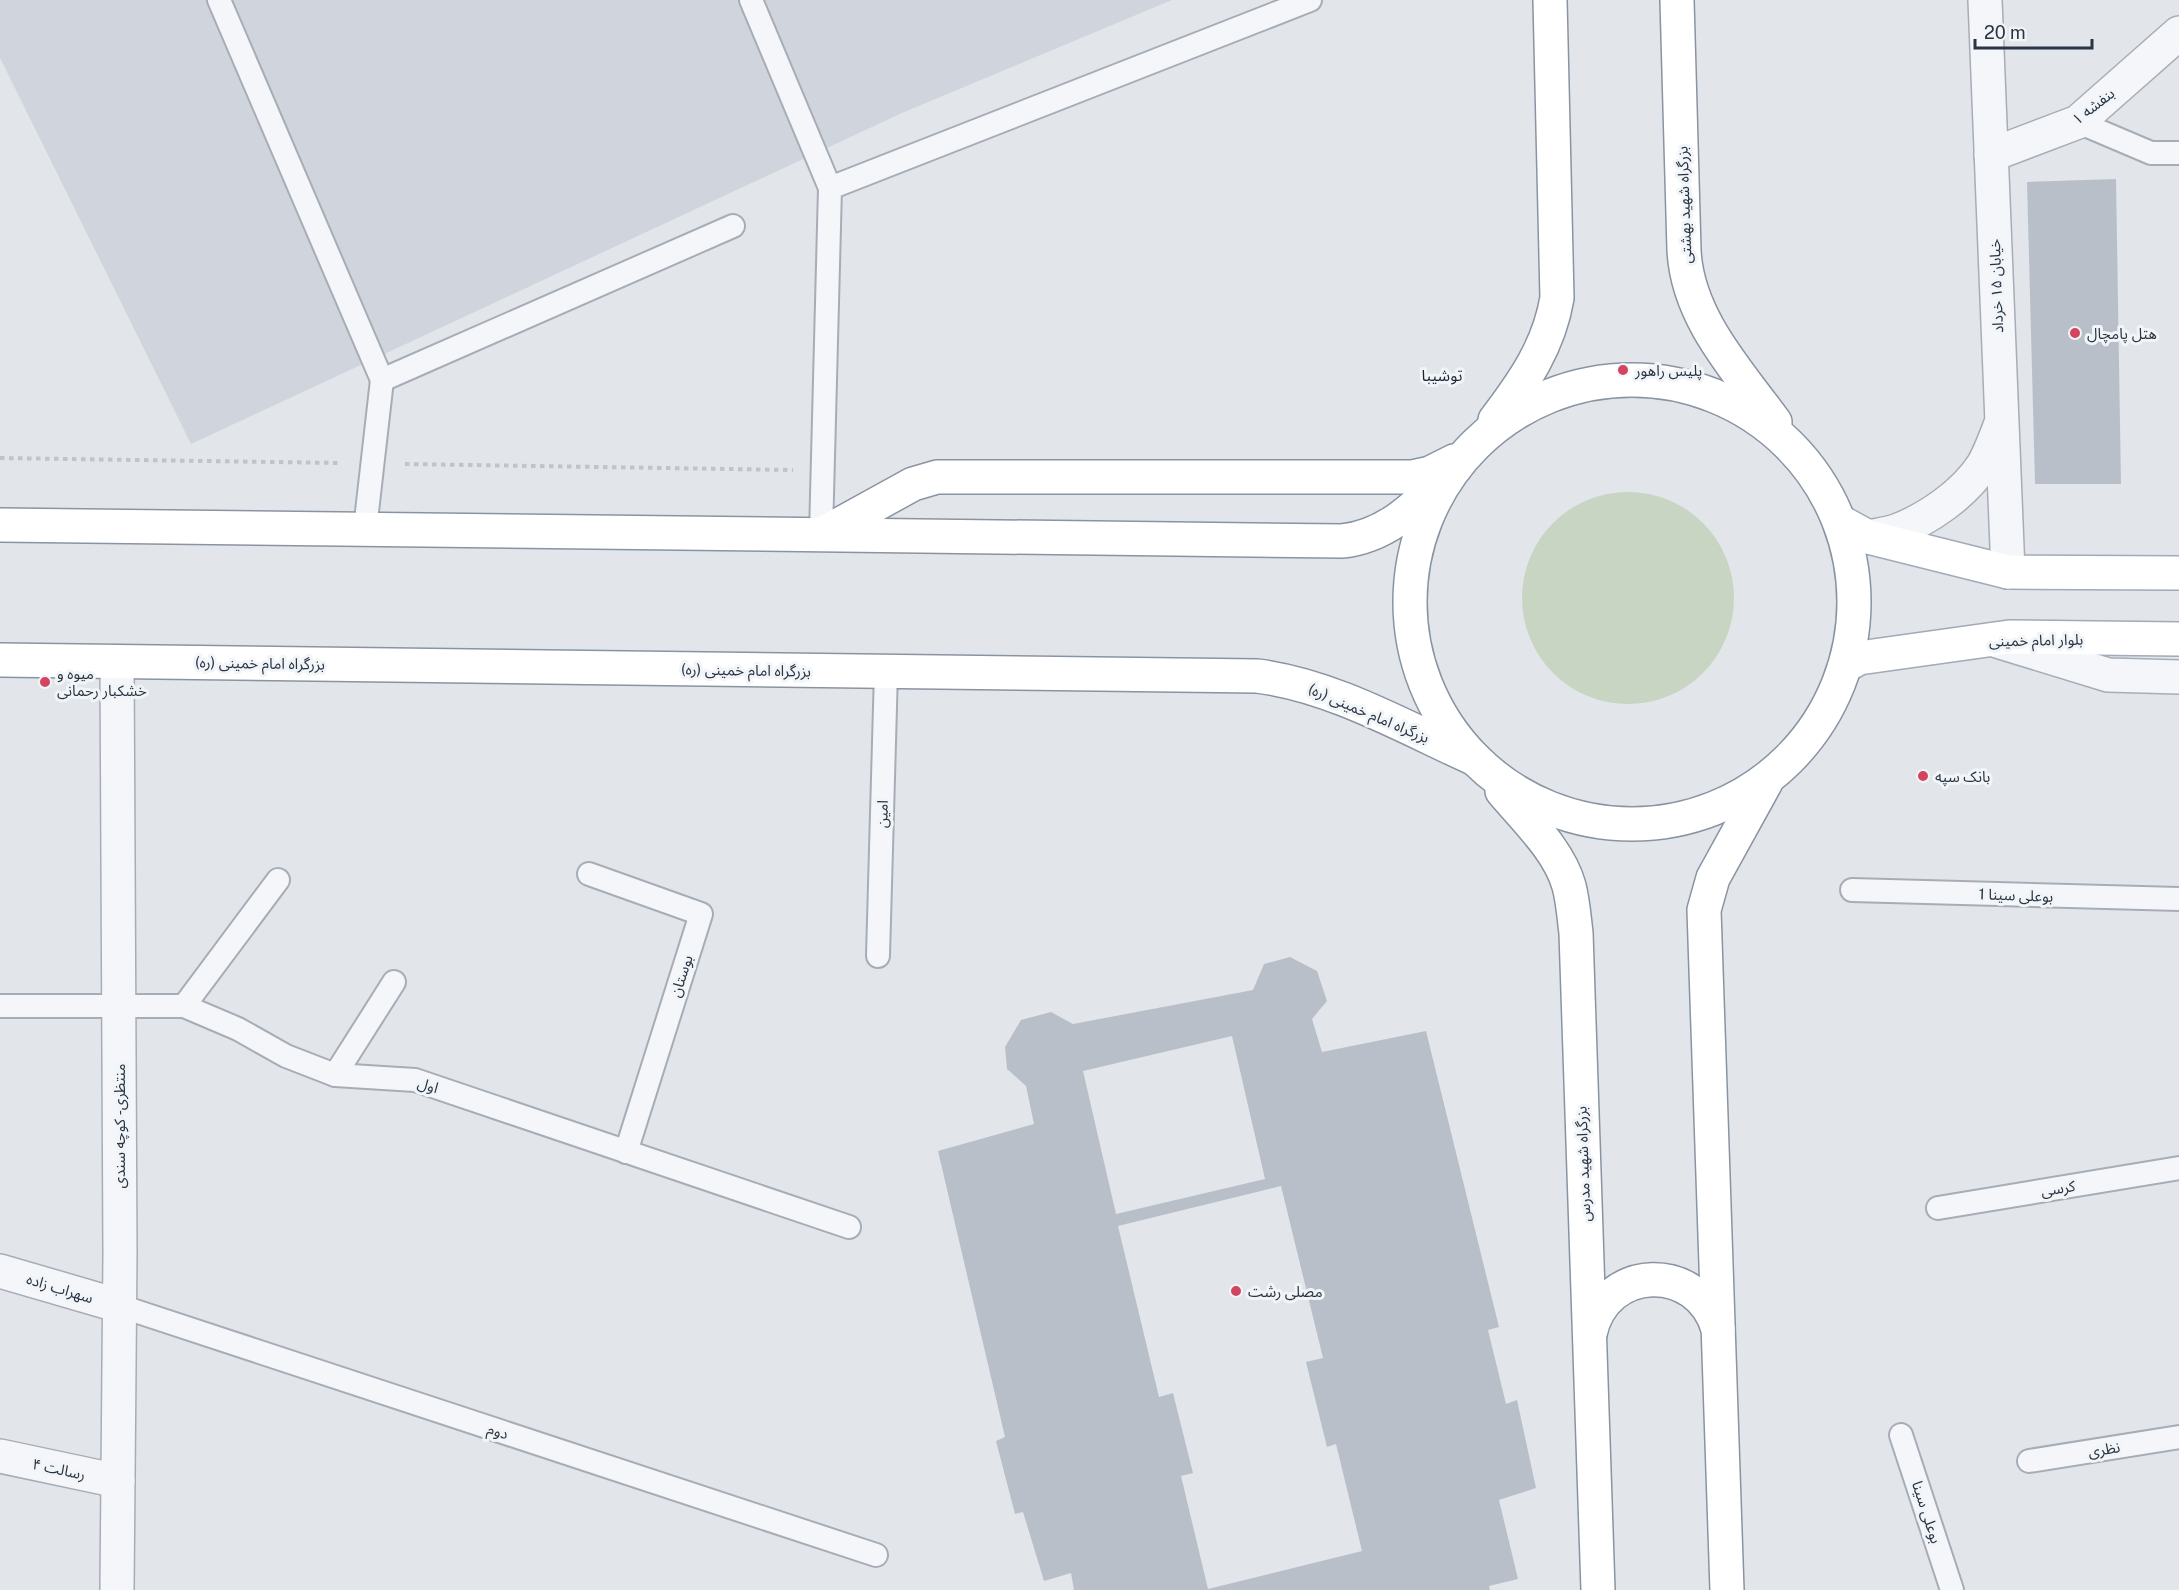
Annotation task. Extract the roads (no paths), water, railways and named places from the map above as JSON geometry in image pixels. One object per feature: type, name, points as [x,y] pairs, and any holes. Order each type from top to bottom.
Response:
[{"type":"main road","points":[[0,525],[1355,539],[1376,533],[1389,526],[1406,513],[1467,455],[1509,418],[1545,398],[1585,385],[1637,380],[1678,384],[1728,401],[1764,423],[1796,450],[1821,484],[1839,521],[1851,561],[1854,593],[1852,662],[1818,724],[1791,757],[1772,774],[1750,791],[1711,810],[1670,821],[1628,824],[1586,820],[1555,811],[1516,792],[1479,763],[1448,727],[1428,689],[1417,659],[1411,617],[1412,574],[1418,544],[1434,504],[1467,455],[1525,381],[1545,343],[1557,298],[1551,0]]},
{"type":"main road","name":"بزرگراه شهید بهشتی","points":[[1677,0],[1685,261],[1689,282],[1696,305],[1720,345],[1796,450]]},
{"type":"main road","points":[[821,534],[913,484],[937,477],[1412,477],[1438,470],[1467,455]]},
{"type":"main road","points":[[1839,521],[1869,537],[2008,572],[2179,573]]},
{"type":"main road","name":"بلوار امام خمینی","points":[[1852,662],[2009,637],[2179,639]]},
{"type":"main road","name":"بزرگراه امام خمینی (ره)","points":[[0,660],[1257,676],[1323,690],[1479,763]]},
{"type":"main road","name":"بزرگراه شهید مدرس","points":[[1479,763],[1557,860],[1569,886],[1573,903],[1576,933],[1598,1590]]},
{"type":"main road","points":[[1727,1590],[1704,910],[1713,878],[1754,801],[1772,774]]},
{"type":"main road","points":[[1589,1340],[1592,1324],[1597,1314],[1611,1296],[1630,1284],[1652,1279],[1675,1283],[1695,1293],[1710,1309],[1719,1331]]},
{"type":"street","name":"خیابان ۱۵ خرداد","points":[[1985,0],[2008,572]]},
{"type":"street","name":"بنفشه ۱","points":[[1991,155],[2078,122],[2179,33]]},
{"type":"street","points":[[1869,537],[1894,532],[1914,523],[1953,497],[1985,462],[2002,422]]},
{"type":"street","points":[[1992,640],[2108,675],[2179,676]]},
{"type":"street","name":"منتظری - کوچه سندی","points":[[117,662],[120,1306],[117,1590]]},
{"type":"street","name":"سهراب زاده","points":[[0,1271],[120,1306]]},
{"type":"street","name":"رسالت ۴","points":[[0,1456],[118,1481]]},
{"type":"lane","points":[[219,0],[382,380],[365,529]]},
{"type":"lane","points":[[751,0],[830,188],[821,534]]},
{"type":"lane","points":[[830,188],[1310,0]]},
{"type":"lane","points":[[2078,122],[2151,153],[2179,153]]},
{"type":"lane","points":[[382,380],[733,226]]},
{"type":"lane","name":"امین","points":[[878,956],[886,671]]},
{"type":"lane","name":"بوستان","points":[[589,874],[701,914],[626,1152]]},
{"type":"lane","points":[[184,1006],[278,880]]},
{"type":"lane","name":"بوعلی سینا 1","points":[[1852,890],[2179,899]]},
{"type":"lane","points":[[335,1075],[394,982]]},
{"type":"lane","name":"اول","points":[[0,1006],[184,1006],[238,1029],[286,1056],[335,1075],[415,1080],[849,1227]]},
{"type":"lane","name":"کرسی","points":[[1938,1208],[2179,1168]]},
{"type":"lane","name":"دوم","points":[[120,1306],[876,1555]]},
{"type":"lane","name":"بوعلی سینا","points":[[1901,1435],[1952,1590]]},
{"type":"lane","name":"نظری","points":[[2029,1461],[2179,1437]]},
{"type":"place","name":"هتل پامچال","points":[[2075,333]]},
{"type":"place","name":"پلیس راهور","points":[[1623,370]]},
{"type":"place","name":"میوه و خشکبار رحمانی","points":[[45,682]]},
{"type":"place","name":"بانک سپه","points":[[1923,776]]},
{"type":"place","name":"مصلی رشت","points":[[1236,1291]]},
{"type":"district","name":"توشیبا","points":[[1442,375]]}]
